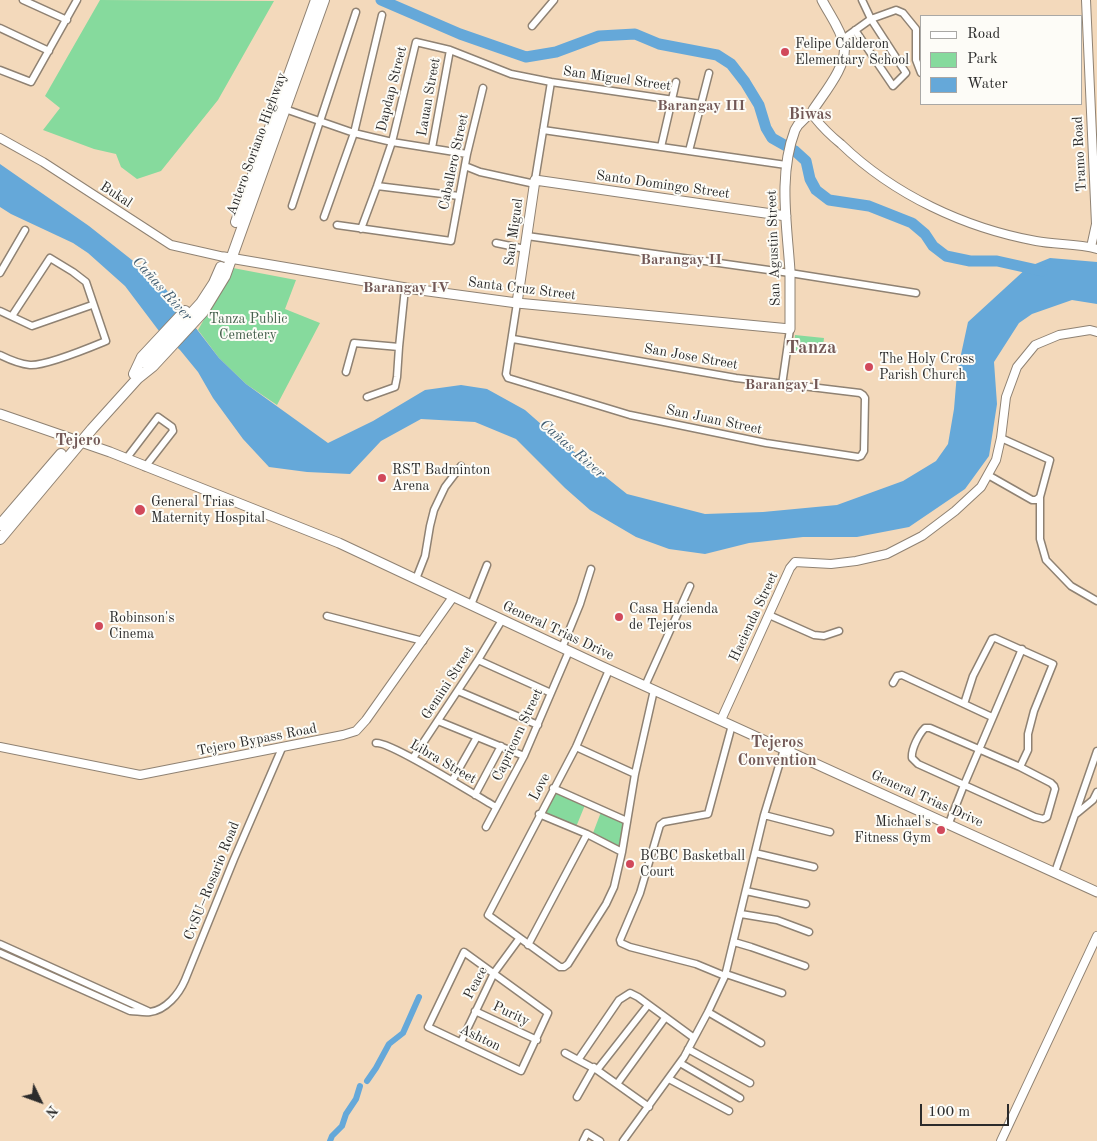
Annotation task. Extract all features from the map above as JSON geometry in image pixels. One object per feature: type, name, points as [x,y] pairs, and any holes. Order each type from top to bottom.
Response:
[{"type":"main road","name":"Antero Soriano Highway","points":[[0,525],[149,363],[225,276],[227,258],[316,0]]},
{"type":"main road","name":"Antero Soriano Highway","points":[[280,107],[324,0]]},
{"type":"main road","points":[[822,0],[843,39]]},
{"type":"main road","name":"San Agustin Street","points":[[790,329],[786,166],[798,125],[812,114],[842,64],[845,49],[843,39]]},
{"type":"main road","name":"Santo Domingo Street","points":[[535,182],[786,216]]},
{"type":"main road","name":"San Miguel","points":[[517,303],[535,182]]},
{"type":"main road","name":"Santa Cruz Street","points":[[227,258],[406,288],[517,303],[790,329]]},
{"type":"main road","name":"Antero Soriano Highway","points":[[136,376],[142,357],[159,338],[198,307]]},
{"type":"main road","name":"General Trias Drive","points":[[0,414],[77,440],[339,543],[609,670],[949,823],[1097,892]]},
{"type":"main road","name":"Antero Soriano Highway","points":[[0,539],[77,440]]},
{"type":"street","points":[[23,0],[37,3],[67,20]]},
{"type":"street","points":[[0,70],[31,82],[77,0]]},
{"type":"street","points":[[532,26],[554,0]]},
{"type":"street","points":[[855,30],[893,86],[906,73],[871,19],[862,0]]},
{"type":"street","name":"Tramo Road","points":[[1086,0],[1096,224],[1094,248]]},
{"type":"street","points":[[843,39],[871,19],[896,10],[903,13],[916,28],[916,60],[920,70]]},
{"type":"street","points":[[292,206],[356,12]]},
{"type":"street","points":[[324,217],[354,133],[382,15]]},
{"type":"street","points":[[0,28],[49,51]]},
{"type":"street","name":"Dapdap Street","points":[[361,229],[392,142],[416,42],[450,50]]},
{"type":"street","points":[[450,50],[511,74],[551,82]]},
{"type":"street","name":"Lauan Street","points":[[432,148],[450,50]]},
{"type":"street","points":[[689,151],[709,72]]},
{"type":"street","name":"San Miguel Street","points":[[535,182],[551,82],[701,104]]},
{"type":"street","points":[[661,147],[676,82]]},
{"type":"street","name":"Caballero Street","points":[[361,229],[451,240],[467,154],[483,88]]},
{"type":"street","points":[[280,107],[354,133],[392,142],[467,154]]},
{"type":"street","points":[[812,114],[827,132],[870,170],[927,204],[963,221],[996,232],[1038,242],[1094,248]]},
{"type":"street","points":[[544,130],[786,166]]},
{"type":"street","name":"Bukal","points":[[0,138],[42,162],[171,246],[227,258]]},
{"type":"street","points":[[465,166],[480,172],[535,182]]},
{"type":"street","points":[[377,186],[459,196]]},
{"type":"street","points":[[337,225],[361,229]]},
{"type":"street","points":[[0,273],[25,230]]},
{"type":"street","points":[[527,236],[790,273],[916,293]]},
{"type":"street","points":[[496,243],[525,249]]},
{"type":"street","points":[[0,355],[14,362],[31,365],[44,364],[106,342],[92,305],[86,282],[50,258],[12,316]]},
{"type":"street","points":[[367,397],[395,386],[406,288]]},
{"type":"street","name":"San Miguel","points":[[507,377],[517,303]]},
{"type":"street","points":[[0,310],[32,326],[92,305]]},
{"type":"street","name":"San Agustin Street","points":[[782,385],[790,329]]},
{"type":"street","name":"Hacienda Street","points":[[721,720],[790,568],[795,562],[830,564],[888,554],[922,536],[955,511],[982,486],[996,460],[1006,398],[1017,367],[1034,345],[1060,335],[1090,330],[1097,332]]},
{"type":"street","name":"San Jose Street","points":[[513,339],[736,378],[782,385],[858,392],[864,396]]},
{"type":"street","points":[[346,372],[354,343],[398,347]]},
{"type":"street","name":"San Juan Street","points":[[507,377],[630,415],[766,444],[858,457],[864,451],[864,396]]},
{"type":"street","points":[[126,459],[158,417],[172,427],[173,431],[145,467]]},
{"type":"street","points":[[1001,438],[1050,460],[1040,497],[1040,539],[1046,560],[1071,586],[1097,601]]},
{"type":"street","points":[[416,579],[425,556],[434,510],[445,487],[461,466]]},
{"type":"street","points":[[988,475],[1032,500],[1040,497]]},
{"type":"street","points":[[471,605],[486,565]]},
{"type":"street","name":"Capricorn Street","points":[[486,828],[524,756],[551,693],[591,569]]},
{"type":"street","points":[[645,686],[690,586]]},
{"type":"street","name":"Tejero Bypass Road","points":[[0,747],[140,775],[282,748],[356,731],[366,720],[454,597]]},
{"type":"street","points":[[769,615],[814,635],[824,636],[839,631]]},
{"type":"street","points":[[327,616],[423,641]]},
{"type":"street","name":"Gemini Street","points":[[412,758],[458,691],[502,620]]},
{"type":"street","points":[[964,704],[973,676],[992,638],[1022,649],[1053,664],[1034,711],[1028,734],[1028,750],[1020,767]]},
{"type":"street","points":[[949,823],[1022,649]]},
{"type":"street","points":[[478,660],[551,693]]},
{"type":"street","name":"Love","points":[[519,938],[488,914],[576,747],[609,670]]},
{"type":"street","points":[[892,683],[897,676],[902,675],[992,717]]},
{"type":"street","points":[[519,938],[560,967],[564,967],[568,964],[606,904],[614,887],[622,852],[635,774],[654,690]]},
{"type":"street","points":[[458,691],[538,725]]},
{"type":"street","points":[[438,721],[524,756]]},
{"type":"street","points":[[732,725],[708,814],[660,824],[640,893],[620,940],[621,943],[630,947],[696,964],[782,993]]},
{"type":"street","points":[[927,728],[1020,767],[1054,786],[1049,813],[1043,819],[918,764],[912,758],[912,752],[922,731],[927,728]]},
{"type":"street","points":[[452,781],[477,737]]},
{"type":"street","name":"Libra Street","points":[[376,743],[382,743],[412,758],[496,807]]},
{"type":"street","points":[[475,795],[501,746]]},
{"type":"street","points":[[576,747],[635,774]]},
{"type":"street","name":"CvSU–Rosario Road","points":[[152,1012],[172,1000],[183,985],[282,748]]},
{"type":"street","points":[[623,1141],[680,1063],[726,975],[764,815],[784,749]]},
{"type":"street","points":[[1055,872],[1097,751]]},
{"type":"street","points":[[553,788],[627,821]]},
{"type":"street","points":[[1075,815],[1093,800],[1097,792]]},
{"type":"street","points":[[540,814],[587,834],[622,852]]},
{"type":"street","points":[[764,815],[830,832]]},
{"type":"street","points":[[528,945],[587,834]]},
{"type":"street","points":[[755,853],[814,867]]},
{"type":"street","points":[[746,891],[806,904]]},
{"type":"street","points":[[741,914],[777,920],[809,932]]},
{"type":"street","points":[[1001,1141],[1097,936]]},
{"type":"street","name":"Peace","points":[[460,1042],[494,974],[519,938]]},
{"type":"street","points":[[734,942],[751,946],[806,966]]},
{"type":"street","points":[[0,944],[152,1012]]},
{"type":"street","name":"Ashton","points":[[494,974],[464,952],[428,1027],[521,1072],[537,1040]]},
{"type":"street","points":[[0,953],[130,1011],[152,1012]]},
{"type":"street","points":[[494,974],[548,1013],[537,1040]]},
{"type":"street","points":[[578,1060],[619,1000],[630,993],[694,1038]]},
{"type":"street","points":[[577,1097],[595,1068],[648,1005]]},
{"type":"street","name":"Purity","points":[[476,1011],[537,1040]]},
{"type":"street","points":[[708,1012],[761,1043]]},
{"type":"street","points":[[617,1084],[665,1018]]},
{"type":"street","points":[[688,1049],[750,1082]]},
{"type":"street","points":[[565,1053],[595,1068],[649,1107]]},
{"type":"street","points":[[680,1063],[740,1098]]},
{"type":"street","points":[[669,1079],[729,1112]]},
{"type":"street","points":[[583,1141],[586,1133],[600,1141]]},
{"type":"green space","points":[[100,0],[274,1],[218,100],[161,171],[137,179],[121,167],[116,154],[94,149],[43,130],[60,108],[45,96]]},
{"type":"green space","name":"Tanza Public Cemetery","points":[[233,268],[296,280],[285,309],[320,323],[277,405],[246,384],[219,358],[198,330]]},
{"type":"green space","points":[[795,335],[824,338],[822,354],[794,351]]},
{"type":"green space","points":[[556,792],[585,805],[576,827],[545,813]]},
{"type":"green space","points":[[601,812],[624,824],[621,849],[593,833]]},
{"type":"water","name":"Cañas River","points":[[0,164],[89,226],[161,283],[219,358],[246,384],[328,443],[373,421],[425,390],[461,385],[487,389],[525,410],[627,494],[705,514],[763,512],[837,505],[903,481],[936,461],[948,444],[954,409],[957,373],[968,322],[1028,267],[1050,258],[1097,262],[1097,304],[1072,300],[1032,314],[1019,323],[994,362],[997,404],[989,456],[965,489],[909,527],[857,537],[803,537],[749,543],[705,554],[669,549],[636,537],[590,510],[516,439],[475,422],[421,419],[381,441],[350,474],[307,472],[269,467],[243,439],[213,398],[198,372],[180,350],[159,331],[125,286],[88,253],[73,243],[0,207]]},
{"type":"waterway","points":[[381,0],[460,34],[526,57],[556,52],[599,36],[635,34],[659,44],[717,55],[731,64],[745,82],[759,105],[766,128],[772,138],[795,151],[806,161],[810,179],[816,190],[829,200],[869,206],[912,223],[925,234],[933,246],[946,256],[970,261],[997,261],[1042,271]]},
{"type":"waterway","points":[[367,1081],[389,1044],[403,1033],[419,997]]},
{"type":"waterway","points":[[330,1141],[332,1136],[342,1126],[346,1114],[356,1099],[360,1086]]},
{"type":"place","name":"Felipe Calderon Elementary School","points":[[785,52]]},
{"type":"place","name":"The Holy Cross Parish Church","points":[[869,367]]},
{"type":"place","name":"RST Badminton Arena","points":[[382,478]]},
{"type":"place","name":"General Trias Maternity Hospital","points":[[140,510]]},
{"type":"place","name":"Casa Hacienda de Tejeros","points":[[619,617]]},
{"type":"place","name":"Robinson's Cinema","points":[[99,626]]},
{"type":"place","name":"Michael's Fitness Gym","points":[[941,830]]},
{"type":"place","name":"BCBC Basketball Court","points":[[630,864]]},
{"type":"district","name":"Barangay III","points":[[701,106]]},
{"type":"district","name":"Biwas","points":[[810,115]]},
{"type":"district","name":"Barangay II","points":[[681,260]]},
{"type":"district","name":"Barangay IV","points":[[406,288]]},
{"type":"district","name":"Tanza","points":[[811,348]]},
{"type":"district","name":"Barangay I","points":[[782,385]]},
{"type":"district","name":"Tejero","points":[[78,441]]},
{"type":"district","name":"Tejeros Convention","points":[[777,752]]}]
